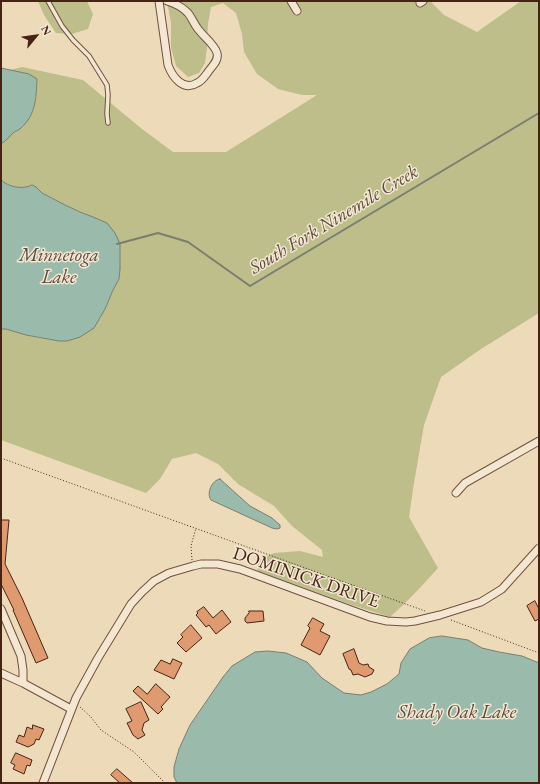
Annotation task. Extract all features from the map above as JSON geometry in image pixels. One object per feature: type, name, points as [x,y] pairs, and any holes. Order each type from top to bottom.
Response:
[{"type":"street","points":[[159,1],[168,65],[171,73],[175,79],[181,83],[186,85],[197,84],[216,62],[218,57],[217,52],[187,12],[179,6],[167,1]]},
{"type":"street","points":[[291,1],[297,11]]},
{"type":"street","points":[[456,493],[465,483],[539,441]]},
{"type":"street","name":"DOMINICK DRIVE","points":[[43,783],[71,709],[86,678],[131,604],[154,581],[169,573],[201,564],[218,564],[240,569],[370,617],[387,621],[406,622],[440,615],[481,602],[502,589],[539,548]]},
{"type":"street","points":[[1,609],[21,656],[23,683]]},
{"type":"street","points":[[1,674],[23,683],[71,709]]},
{"type":"lane","points":[[48,1],[62,26],[89,56],[107,85],[108,123]]},
{"type":"path","points":[[1,458],[351,585],[430,613],[440,615],[539,653]]},
{"type":"path","points":[[192,560],[191,546],[196,528]]},
{"type":"path","points":[[78,706],[90,716],[101,730],[134,752],[165,783]]},
{"type":"green space","points":[[38,1],[87,1],[93,14],[88,29],[72,34],[56,33],[44,15]]},
{"type":"green space","points":[[167,1],[430,1],[444,15],[477,32],[521,1],[539,1],[539,313],[481,349],[441,377],[424,425],[409,517],[438,568],[390,617],[258,571],[256,561],[274,553],[300,551],[323,557],[322,550],[292,526],[274,506],[238,484],[218,464],[196,453],[172,459],[160,479],[146,493],[1,440],[1,329],[51,340],[99,320],[119,279],[120,269],[120,244],[93,217],[42,193],[32,185],[28,187],[16,187],[1,180],[1,144],[19,129],[29,117],[34,106],[37,87],[37,80],[29,74],[10,70],[22,67],[83,80],[142,129],[173,152],[226,152],[317,95],[302,95],[278,89],[257,74],[244,52],[242,34],[236,13],[223,3],[211,7],[205,63],[199,73],[188,77],[176,66],[171,48],[171,23]]},
{"type":"water","points":[[1,68],[29,74],[37,79],[34,106],[30,117],[19,130],[14,132],[1,144]]},
{"type":"water","name":"Minnetoga Lake","points":[[1,180],[16,187],[28,187],[32,185],[42,193],[65,205],[107,223],[115,233],[120,244],[119,279],[94,328],[80,337],[67,341],[59,341],[1,329]]},
{"type":"water","points":[[220,479],[250,506],[272,518],[280,525],[280,528],[272,528],[211,500],[209,494],[212,484]]},
{"type":"water","name":"Shady Oak Lake","points":[[442,636],[468,640],[482,648],[522,656],[539,663],[539,783],[177,783],[174,777],[174,767],[179,749],[190,725],[232,666],[255,652],[268,651],[286,653],[307,662],[322,678],[344,693],[361,695],[387,684],[399,674],[401,663],[410,649],[429,638]]},
{"type":"building","points":[[1,520],[9,520],[5,564],[22,598],[48,658],[36,663],[14,610],[1,584]]},
{"type":"building","points":[[535,601],[539,609],[539,619],[535,621],[527,606]]},
{"type":"building","points":[[204,607],[213,618],[222,610],[231,622],[216,634],[209,625],[206,627],[196,615],[198,613],[197,612]]},
{"type":"building","points":[[249,611],[263,611],[264,621],[247,623],[245,618]]},
{"type":"building","points":[[313,618],[324,624],[320,631],[330,636],[320,655],[301,645],[310,628],[308,626]]},
{"type":"building","points":[[191,625],[202,638],[186,652],[177,643],[183,637],[181,635]]},
{"type":"building","points":[[354,649],[359,663],[363,665],[368,664],[369,667],[374,670],[372,674],[365,677],[358,674],[353,675],[343,654]]},
{"type":"building","points":[[173,659],[182,663],[174,679],[154,670],[161,660],[170,664]]},
{"type":"building","points":[[156,684],[170,697],[161,707],[163,709],[158,714],[133,691],[138,686],[147,694]]},
{"type":"building","points":[[141,702],[149,720],[144,723],[142,730],[145,735],[138,739],[133,735],[127,723],[132,721],[126,709]]},
{"type":"building","points":[[33,725],[44,729],[39,740],[36,739],[34,744],[28,747],[16,742],[19,735],[24,737],[27,727],[32,729]]},
{"type":"building","points":[[16,753],[32,760],[30,766],[27,765],[24,774],[13,769],[15,765],[11,763]]},
{"type":"building","points":[[117,769],[133,783],[120,783],[111,775]]},
{"type":"waterway","name":"South Fork Ninemile Creek","points":[[117,244],[158,233],[188,242],[250,286],[539,113]]}]
